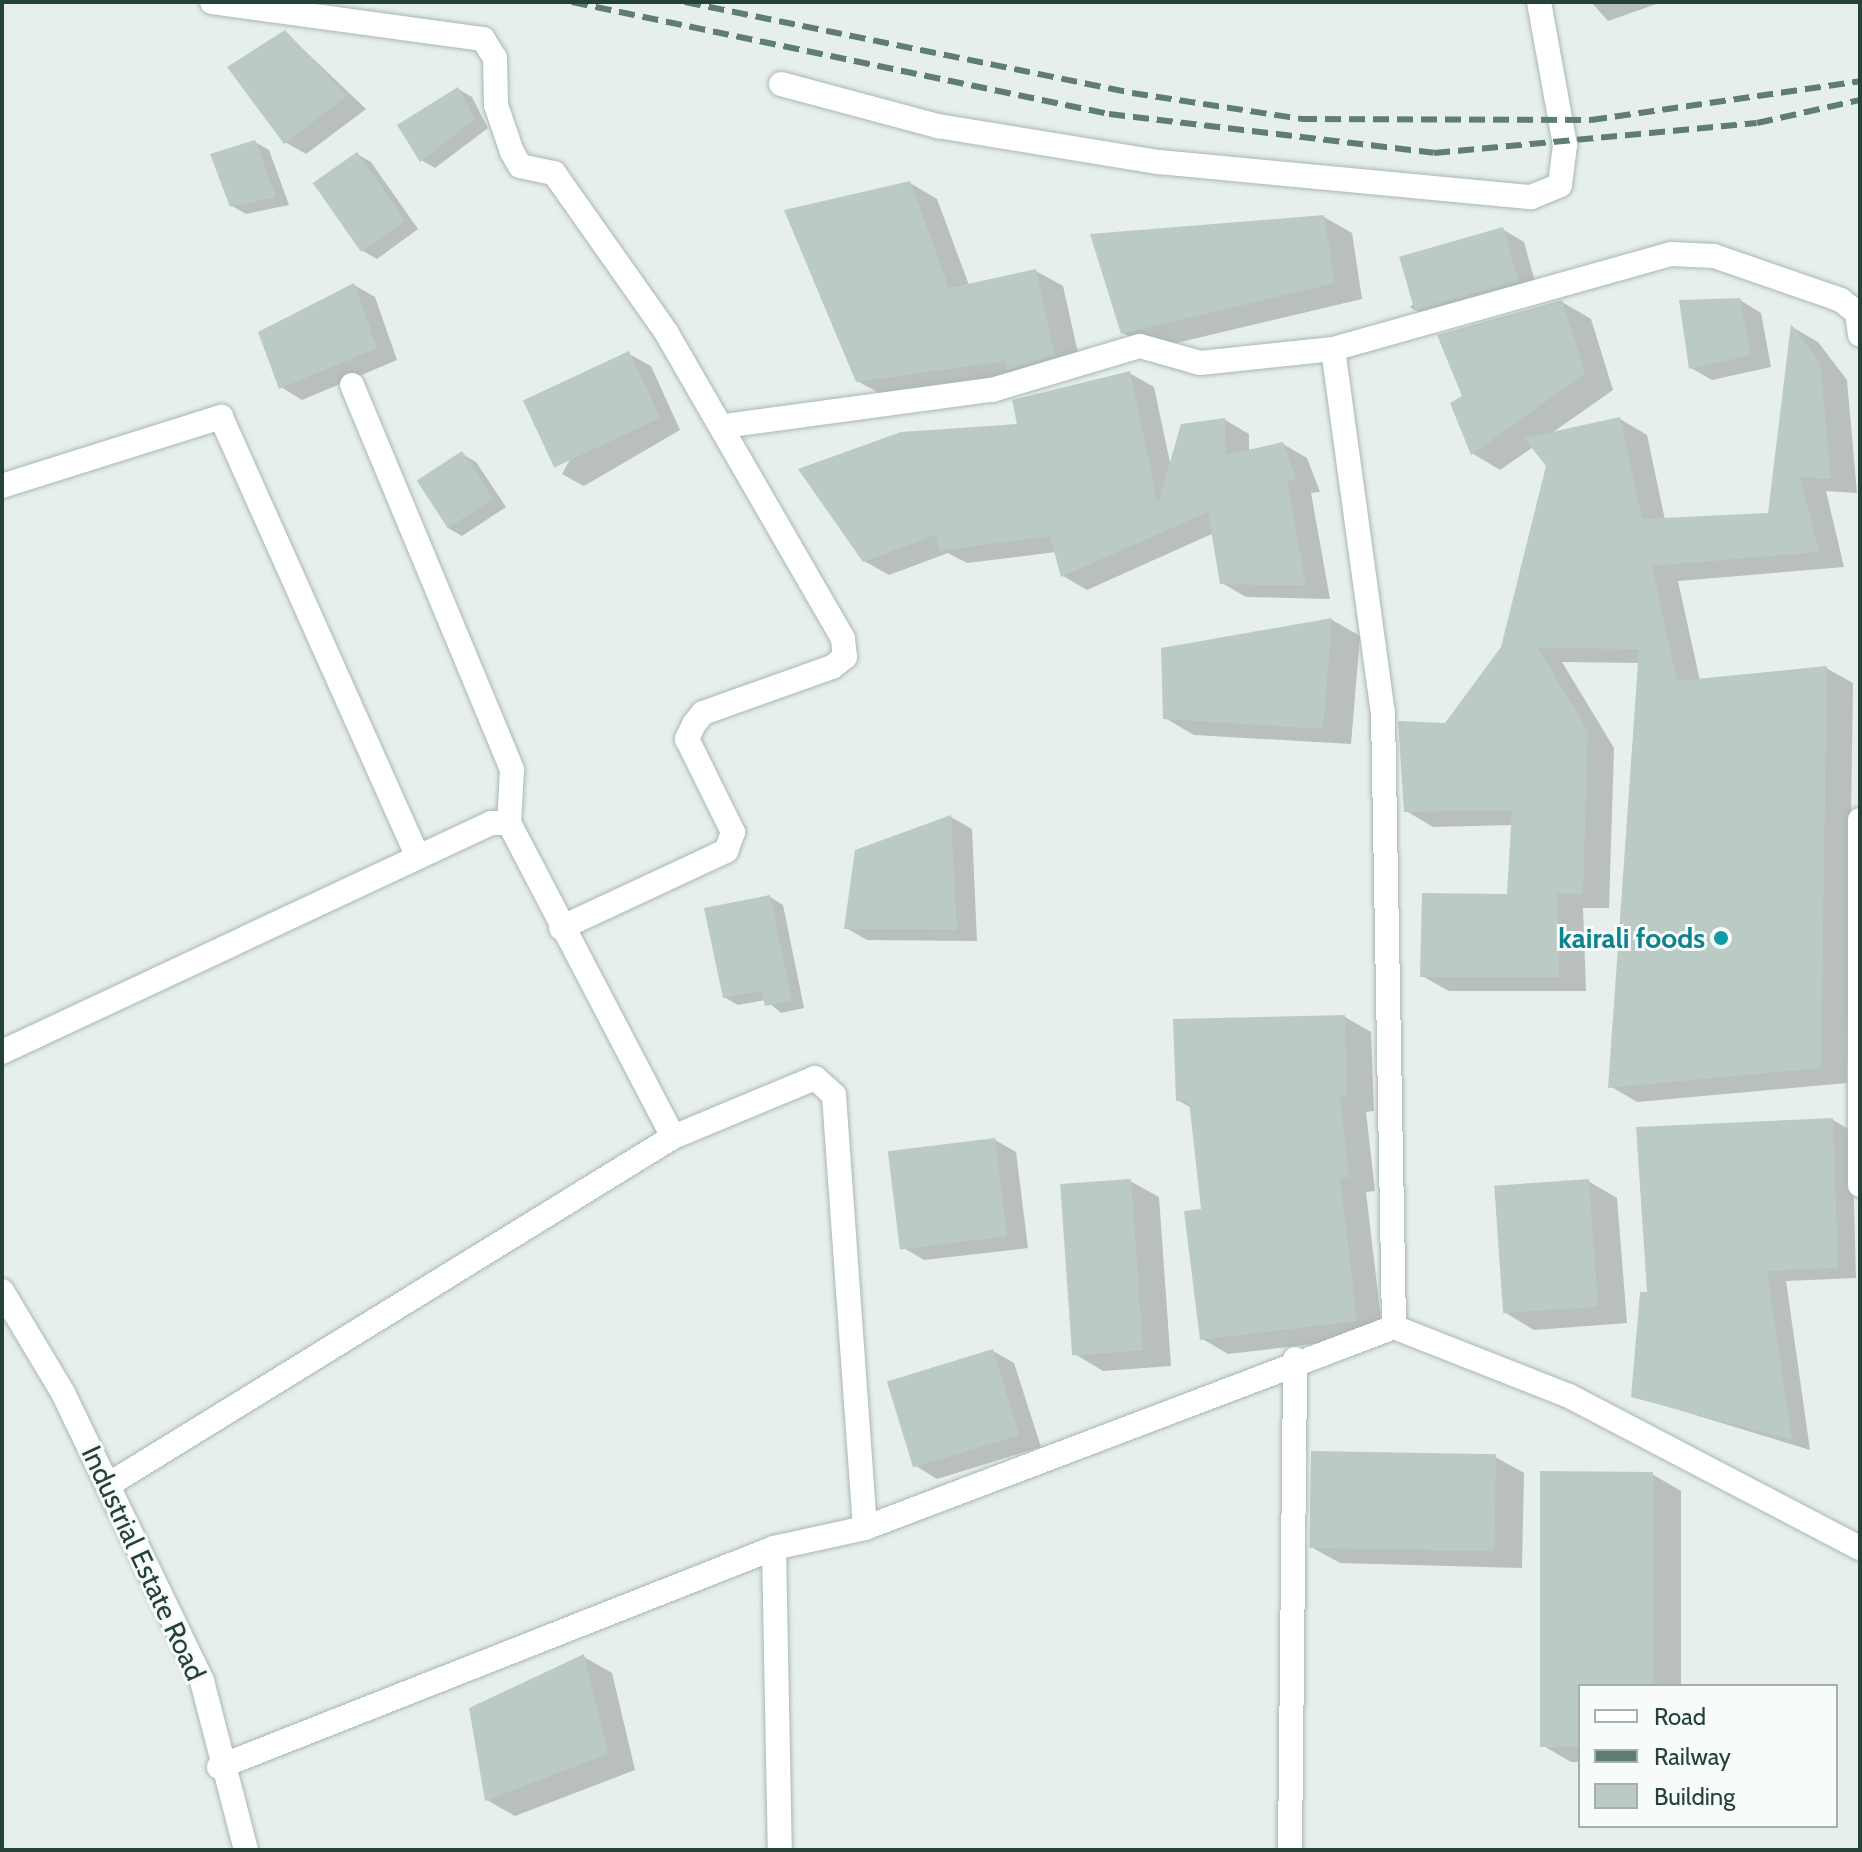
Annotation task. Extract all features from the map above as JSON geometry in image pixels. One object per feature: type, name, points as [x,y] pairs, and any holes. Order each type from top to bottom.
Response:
[{"type":"street","points":[[212,2],[483,39],[495,58],[496,105],[520,166],[554,173],[724,426],[843,639],[845,657],[703,713],[694,724],[687,739],[733,832],[726,851],[561,928]]},
{"type":"street","points":[[781,84],[938,126],[1159,162],[1531,197],[1560,185],[1565,145],[1539,2]]},
{"type":"street","points":[[724,426],[992,390],[1140,346],[1200,363],[1333,349],[1671,254],[1714,256],[1841,300],[1857,313],[1860,335]]},
{"type":"street","points":[[1333,349],[1383,713],[1394,1327]]},
{"type":"street","points":[[352,385],[512,770],[509,823],[561,928],[673,1137]]},
{"type":"street","points":[[2,486],[221,417],[418,857]]},
{"type":"street","points":[[1860,820],[1860,1185]]},
{"type":"street","points":[[2,1052],[491,823],[509,823]]},
{"type":"street","points":[[108,1485],[673,1137],[815,1078],[834,1095],[865,1528]]},
{"type":"street","name":"Industrial Estate Road","points":[[2,1291],[108,1485],[202,1681],[219,1767],[246,1850]]},
{"type":"street","points":[[219,1767],[774,1548],[865,1528],[1295,1359],[1394,1327],[1569,1396],[1860,1548]]},
{"type":"street","points":[[1290,1850],[1295,1359]]},
{"type":"street","points":[[774,1548],[780,1850]]},
{"type":"building","points":[[285,30],[347,96],[284,144],[227,67]]},
{"type":"building","points":[[458,87],[475,119],[420,162],[397,125]]},
{"type":"building","points":[[255,140],[276,197],[230,207],[210,154]]},
{"type":"building","points":[[357,152],[405,221],[361,252],[313,183]]},
{"type":"building","points":[[910,181],[949,288],[1036,269],[1055,356],[1007,370],[1005,361],[856,382],[784,210]]},
{"type":"building","points":[[1324,215],[1335,283],[1121,334],[1090,234]]},
{"type":"building","points":[[1503,227],[1518,281],[1415,311],[1399,257]]},
{"type":"building","points":[[354,283],[377,348],[279,389],[258,332]]},
{"type":"building","points":[[1740,298],[1751,355],[1689,369],[1679,300]]},
{"type":"building","points":[[1562,300],[1585,373],[1471,455],[1450,403],[1462,396],[1437,335]]},
{"type":"building","points":[[1791,324],[1820,363],[1831,479],[1800,477],[1819,552],[1652,566],[1677,681],[1827,666],[1821,1068],[1608,1088],[1639,649],[1538,648],[1588,731],[1583,894],[1557,894],[1559,977],[1420,977],[1422,893],[1507,894],[1512,810],[1404,812],[1398,721],[1445,723],[1501,647],[1546,466],[1524,438],[1620,417],[1642,519],[1768,513]]},
{"type":"building","points":[[629,351],[660,418],[554,468],[523,400]]},
{"type":"building","points":[[1130,371],[1158,504],[1181,424],[1225,418],[1226,455],[1283,442],[1296,479],[1287,480],[1306,586],[1220,584],[1208,512],[1061,577],[1050,536],[940,551],[935,535],[863,562],[798,469],[901,432],[1017,424],[1012,400]]},
{"type":"building","points":[[462,451],[493,499],[448,528],[417,480]]},
{"type":"building","points":[[1332,618],[1323,729],[1163,719],[1161,648]]},
{"type":"building","points":[[951,815],[957,930],[844,929],[855,850]]},
{"type":"building","points":[[770,895],[792,1001],[765,1006],[762,991],[723,998],[704,908]]},
{"type":"building","points":[[1345,1015],[1347,1097],[1340,1097],[1349,1177],[1340,1178],[1357,1321],[1200,1340],[1184,1211],[1201,1209],[1189,1101],[1176,1101],[1173,1019]]},
{"type":"building","points":[[1833,1118],[1838,1268],[1767,1271],[1792,1440],[1631,1397],[1640,1292],[1647,1292],[1636,1127]]},
{"type":"building","points":[[995,1138],[1007,1236],[900,1249],[888,1151]]},
{"type":"building","points":[[1131,1179],[1143,1351],[1072,1356],[1060,1184]]},
{"type":"building","points":[[1589,1179],[1598,1307],[1503,1313],[1494,1186]]},
{"type":"building","points":[[993,1349],[1019,1435],[913,1468],[887,1381]]},
{"type":"building","points":[[1311,1451],[1496,1454],[1494,1551],[1309,1548]]},
{"type":"building","points":[[1540,1471],[1653,1472],[1653,1684],[1578,1684],[1578,1747],[1540,1747]]},
{"type":"building","points":[[584,1654],[608,1754],[485,1801],[469,1708]]},
{"type":"railway","points":[[572,2],[1109,114],[1434,153],[1757,123],[1860,100]]},
{"type":"railway","points":[[685,2],[1132,93],[1301,119],[1591,120],[1860,81]]},
{"type":"place","name":"kairali foods","points":[[1721,938]]}]
